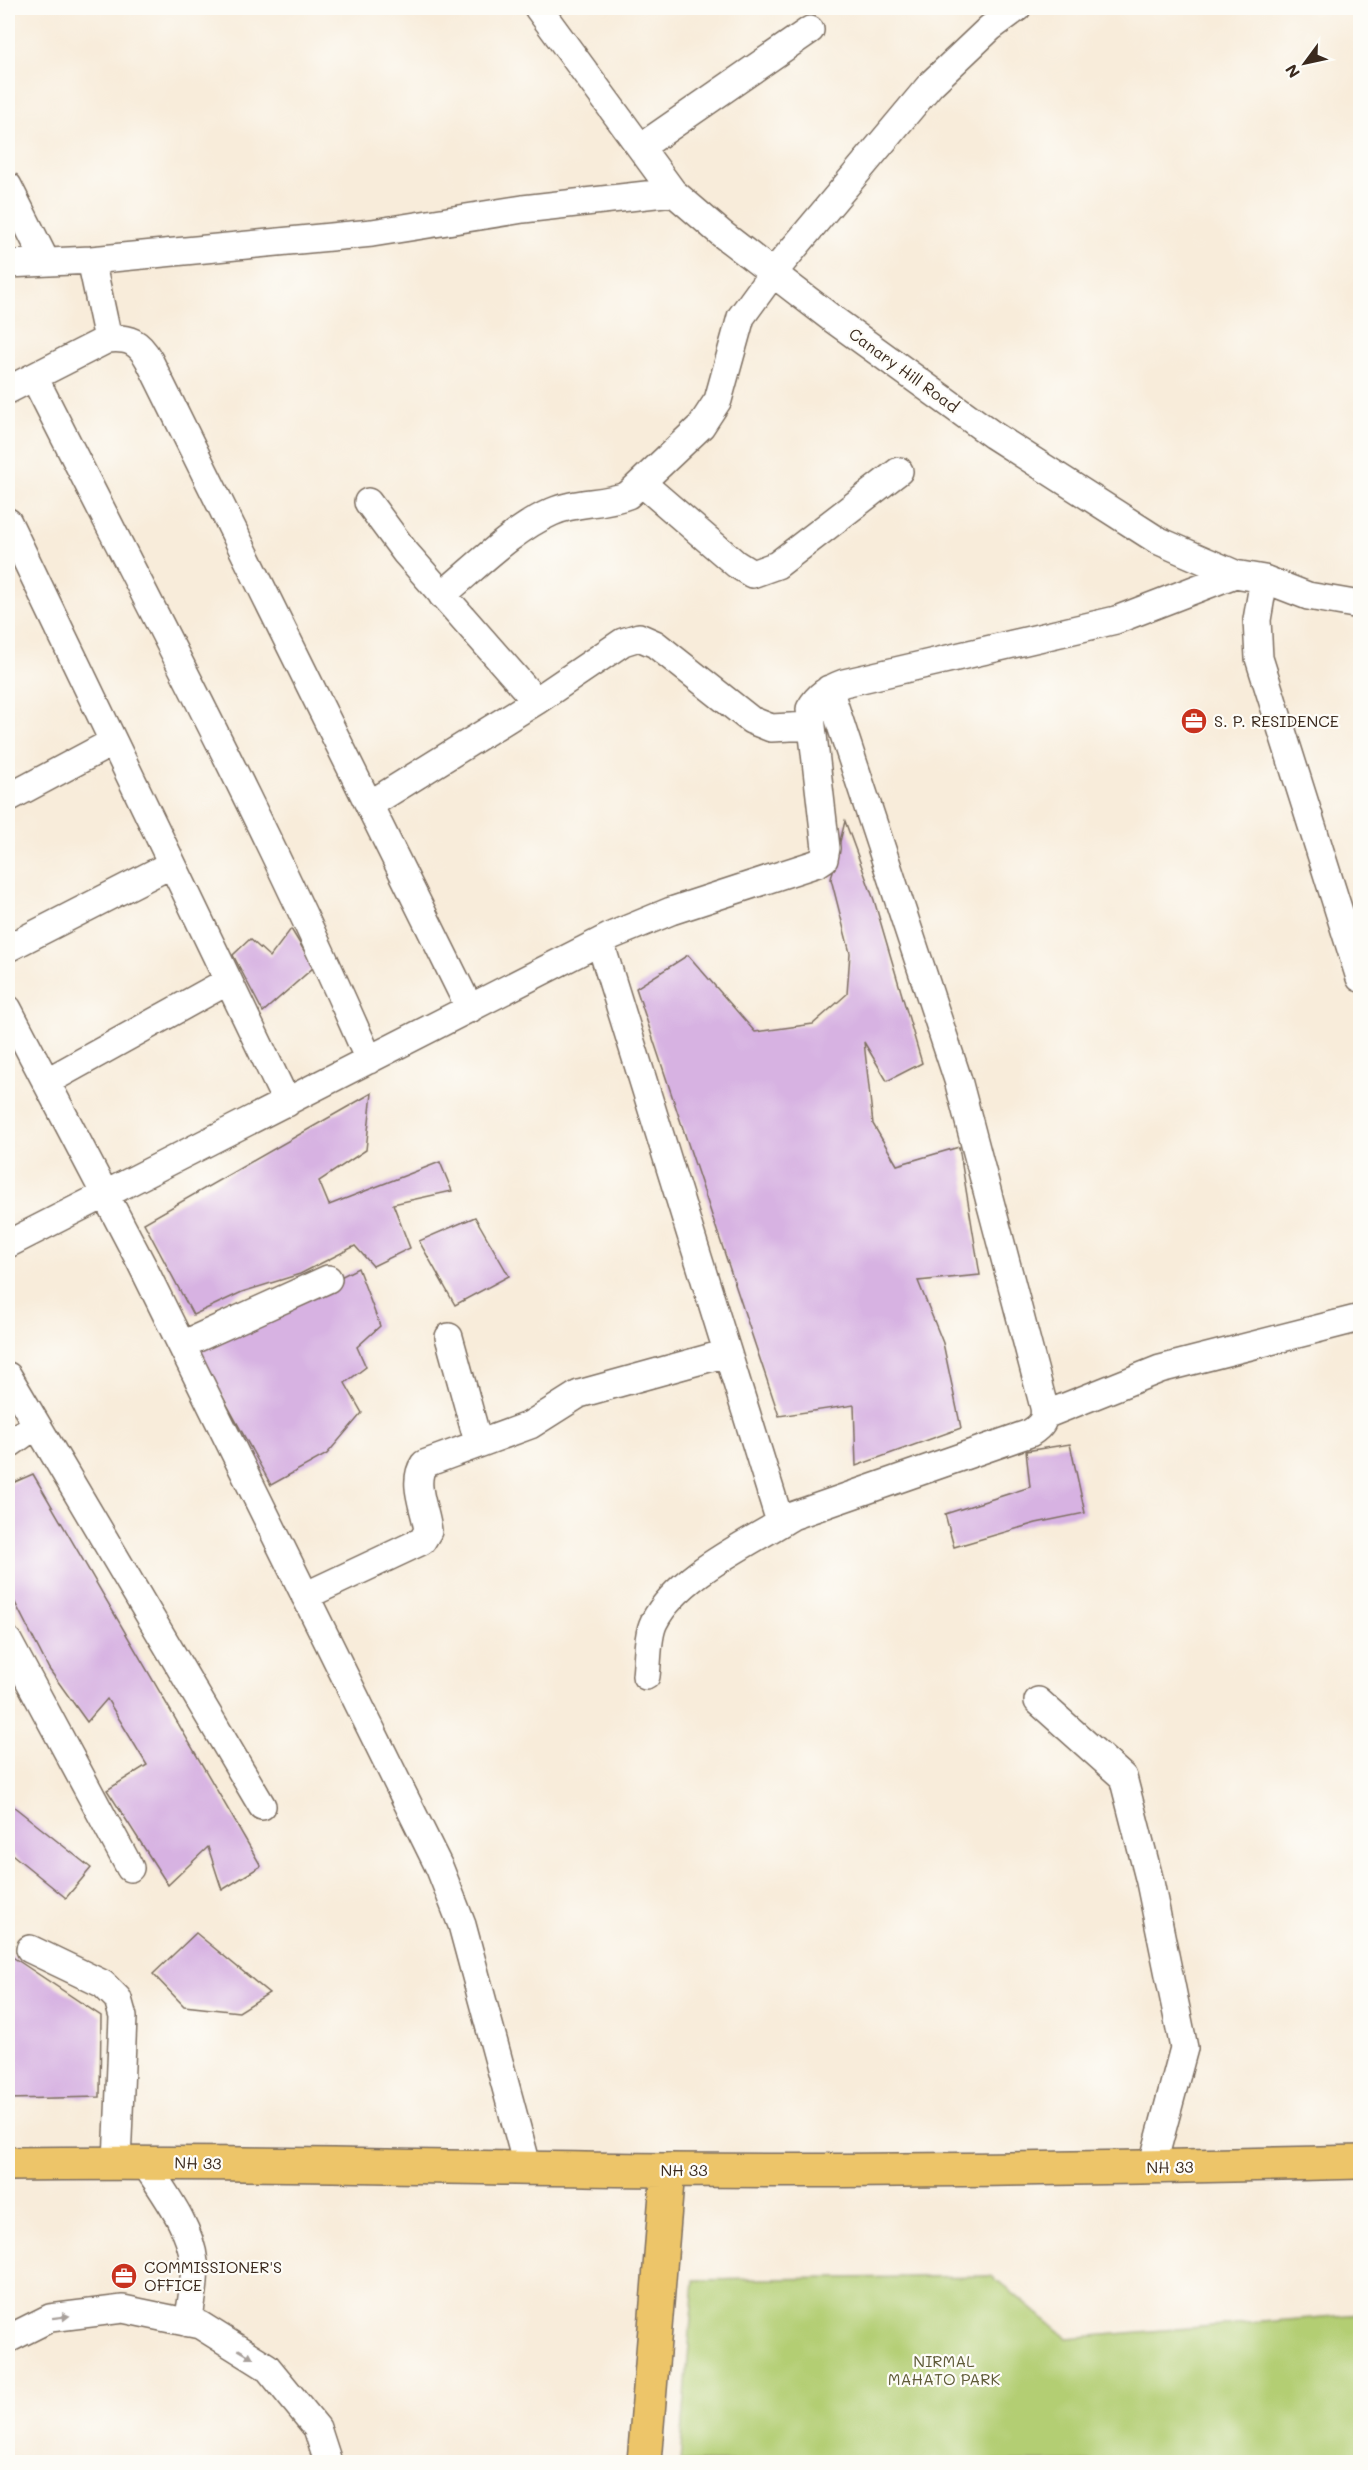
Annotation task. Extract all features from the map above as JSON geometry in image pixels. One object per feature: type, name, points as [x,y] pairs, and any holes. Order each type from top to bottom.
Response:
[{"type":"main road","name":"NH 33","points":[[8,2164],[131,2162],[668,2170],[1152,2168],[1360,2162]]},
{"type":"main road","points":[[644,2463],[668,2170]]},
{"type":"street","name":"Canary Hill Road","points":[[538,8],[673,192],[773,273],[993,435],[1157,540],[1235,574],[1264,579],[1308,596],[1360,605]]},
{"type":"street","points":[[442,595],[538,520],[565,508],[615,501],[628,495],[700,426],[718,400],[741,317],[773,273],[931,84],[990,28],[1017,8]]},
{"type":"street","points":[[640,147],[810,30]]},
{"type":"street","points":[[8,186],[46,262]]},
{"type":"street","points":[[8,264],[91,260],[372,233],[523,209],[673,192]]},
{"type":"street","points":[[91,260],[108,339]]},
{"type":"street","points":[[8,390],[108,339],[121,338],[133,341],[143,348],[470,1009]]},
{"type":"street","points":[[34,376],[200,708],[264,828],[311,927],[369,1060]]},
{"type":"street","points":[[642,483],[736,564],[752,574],[777,565],[899,471]]},
{"type":"street","points":[[368,502],[405,552],[536,701]]},
{"type":"street","points":[[8,522],[17,565],[113,742],[287,1103]]},
{"type":"street","points":[[9,1240],[287,1103],[600,942],[671,911],[813,865],[824,858],[826,848],[810,726],[810,709],[817,698],[829,689],[844,683],[1116,620],[1235,574]]},
{"type":"street","points":[[1264,579],[1257,620],[1259,658],[1360,978]]},
{"type":"street","points":[[369,805],[536,701],[623,642],[639,637],[655,644],[751,720],[771,728],[810,726]]},
{"type":"street","points":[[646,1676],[653,1623],[671,1597],[695,1576],[792,1516],[1030,1433],[1039,1427],[1045,1415],[958,1080],[829,689]]},
{"type":"street","points":[[8,798],[113,742]]},
{"type":"street","points":[[8,948],[172,864]]},
{"type":"street","points":[[600,942],[775,1507],[782,1515],[792,1516]]},
{"type":"street","points":[[46,1082],[228,981]]},
{"type":"street","points":[[8,1008],[15,1044],[46,1082],[105,1192],[440,1869],[462,1925],[528,2169]]},
{"type":"street","points":[[182,1346],[328,1279]]},
{"type":"street","points":[[1045,1415],[1160,1369],[1360,1318]]},
{"type":"street","points":[[449,1337],[478,1442]]},
{"type":"street","points":[[305,1596],[422,1540],[428,1531],[418,1482],[419,1472],[424,1464],[478,1442],[530,1425],[585,1392],[727,1353]]},
{"type":"street","points":[[8,1376],[262,1806]]},
{"type":"street","points":[[8,1445],[36,1425]]},
{"type":"street","points":[[8,1641],[130,1868]]},
{"type":"street","points":[[1038,1701],[1123,1777],[1150,1882],[1184,2048],[1152,2168]]},
{"type":"street","points":[[30,1949],[103,1984],[118,1999],[123,2017],[131,2162],[174,2210],[188,2239],[194,2262],[188,2323]]},
{"type":"street","points":[[8,2339],[50,2318],[123,2309],[200,2325],[267,2367],[317,2428],[328,2463]]},
{"type":"green space","name":"NIRMAL MAHATO PARK","points":[[992,2276],[1067,2338],[1360,2314],[1360,2462],[680,2462],[694,2280]]},
{"type":"building","points":[[845,821],[874,900],[922,1063],[887,1081],[864,1042],[873,1124],[897,1165],[959,1147],[980,1275],[918,1281],[943,1343],[961,1428],[856,1466],[854,1405],[779,1416],[636,988],[688,955],[755,1032],[813,1024],[847,994],[850,953],[831,879]]},
{"type":"building","points":[[291,929],[314,967],[263,1012],[233,955],[250,939],[270,957]]},
{"type":"building","points":[[372,1093],[366,1150],[319,1181],[329,1205],[440,1162],[452,1191],[393,1204],[410,1248],[373,1266],[355,1246],[300,1274],[242,1292],[193,1315],[144,1223]]},
{"type":"building","points":[[475,1217],[509,1276],[455,1305],[419,1241]]},
{"type":"building","points":[[358,1268],[380,1326],[357,1347],[366,1367],[345,1383],[362,1413],[327,1454],[271,1485],[197,1350]]},
{"type":"building","points":[[1070,1444],[1085,1513],[1036,1523],[954,1547],[945,1514],[1030,1487],[1026,1451]]},
{"type":"building","points":[[33,1474],[261,1866],[222,1890],[208,1847],[168,1885],[107,1790],[147,1765],[107,1699],[87,1722],[49,1669],[8,1589],[8,1485]]},
{"type":"building","points":[[8,1802],[91,1868],[66,1898],[8,1851]]},
{"type":"building","points":[[196,1933],[269,1993],[239,2012],[184,2006],[153,1974]]},
{"type":"building","points":[[8,1954],[101,2016],[100,2097],[8,2099]]},
{"type":"place","name":"S. P. RESIDENCE","points":[[1194,721]]},
{"type":"place","name":"COMMISSIONER'S OFFICE","points":[[124,2276]]}]
